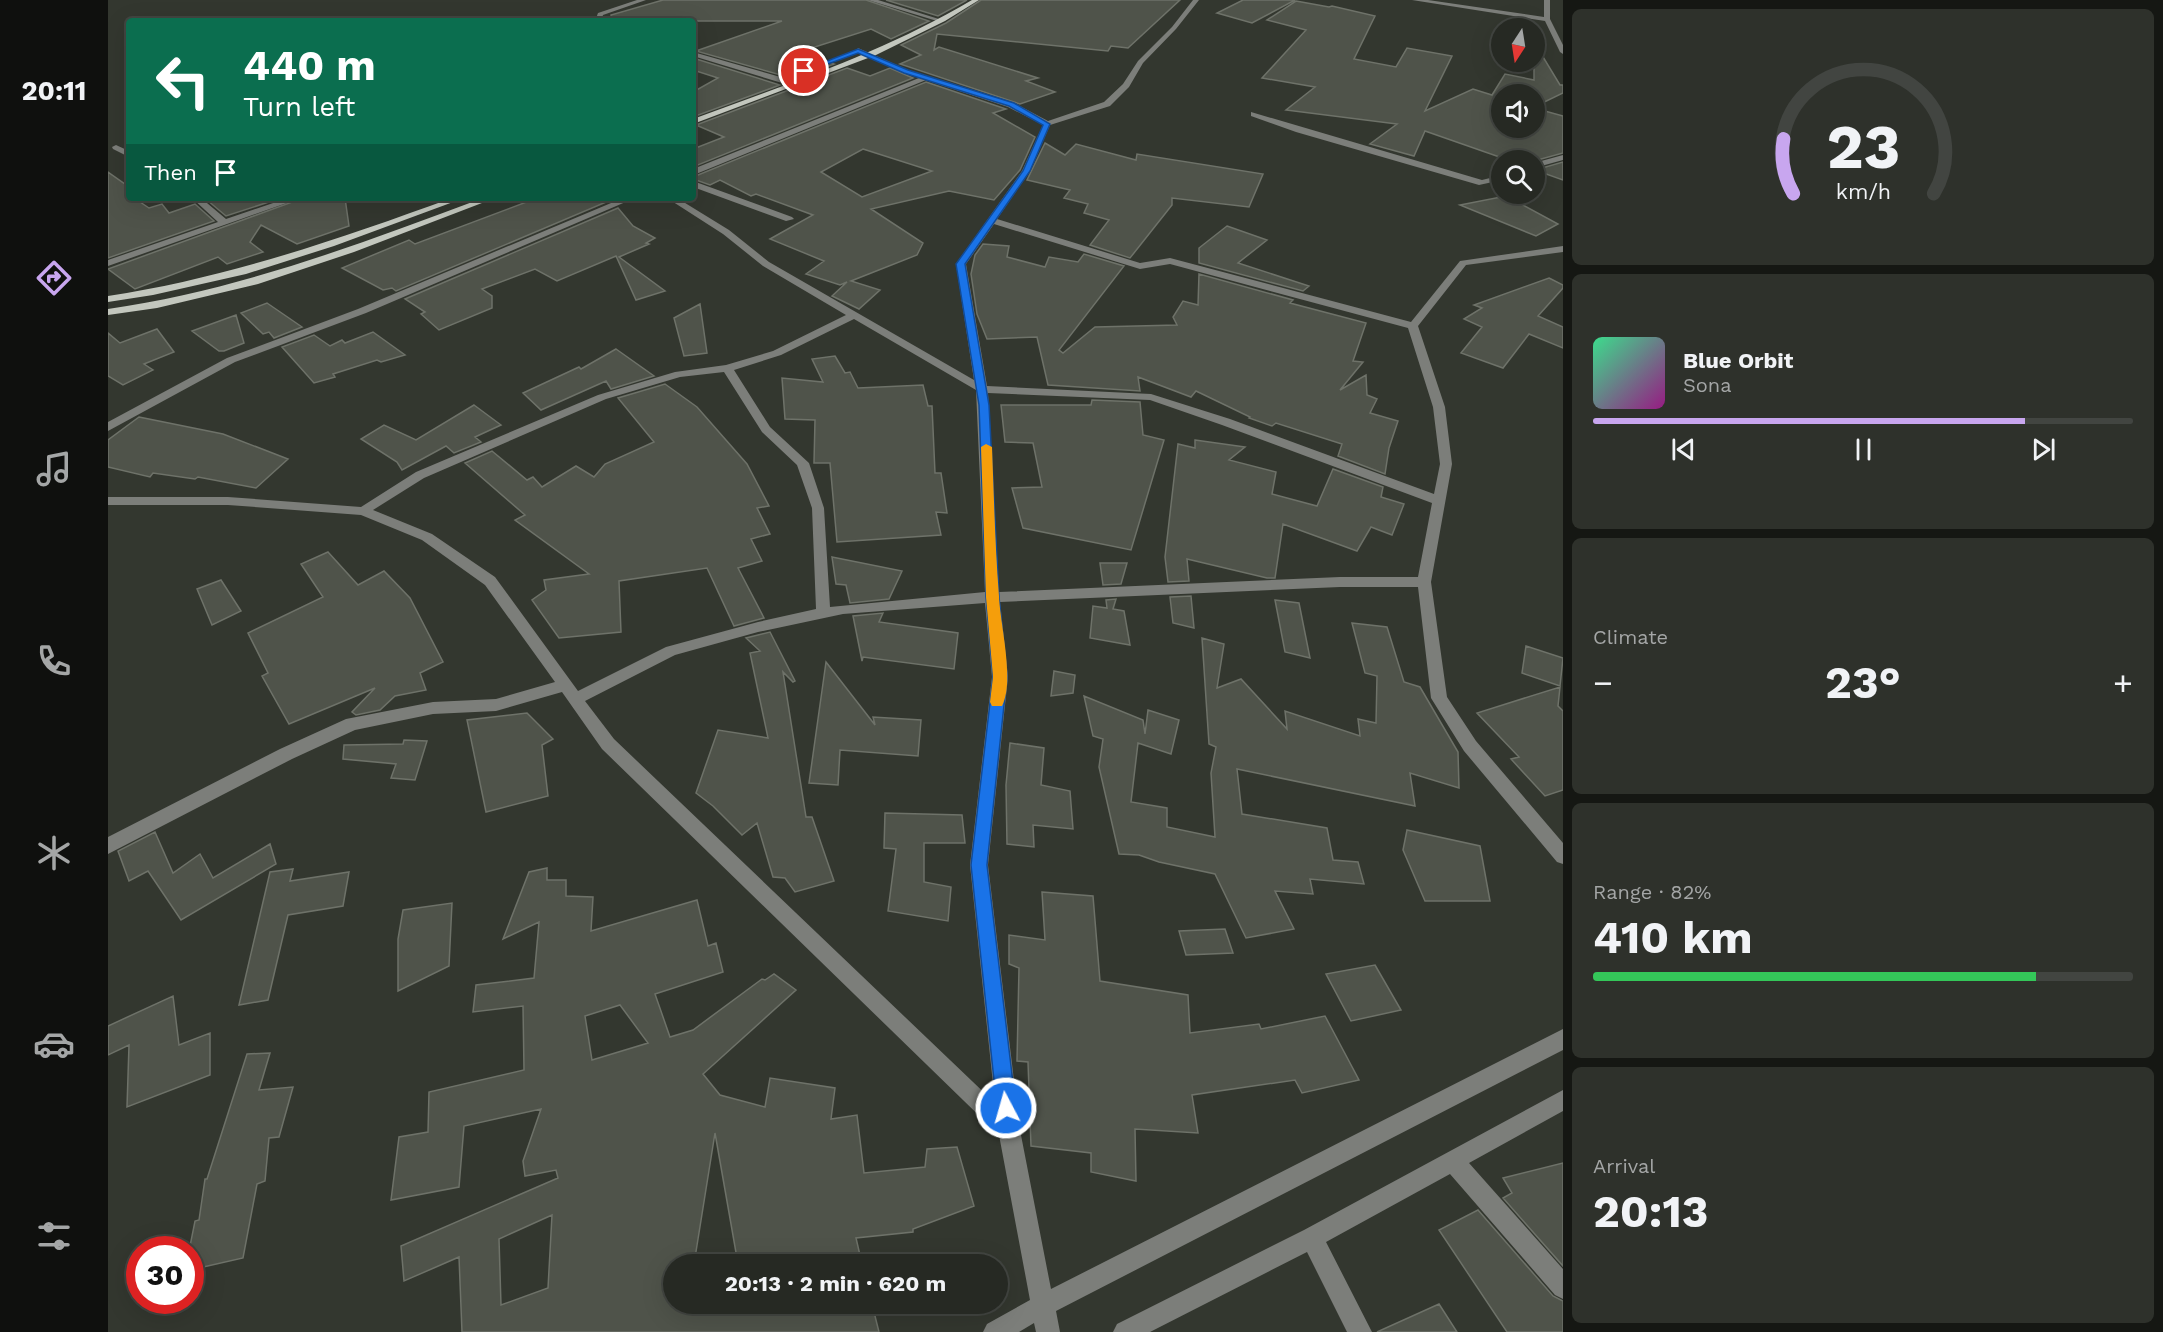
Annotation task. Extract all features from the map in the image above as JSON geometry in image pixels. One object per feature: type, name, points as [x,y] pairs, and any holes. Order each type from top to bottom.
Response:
[{"type":"main road","points":[[945,8],[960,0]]},
{"type":"main road","points":[[696,121],[795,84],[976,0]]},
{"type":"main road","points":[[919,22],[928,17],[938,17]]},
{"type":"main road","points":[[763,86],[794,75]]},
{"type":"main road","points":[[108,299],[187,287],[235,275],[451,201]]},
{"type":"main road","points":[[108,312],[186,299],[242,285],[483,201]]},
{"type":"street","points":[[599,18],[600,14],[643,0]]},
{"type":"street","points":[[871,0],[928,17]]},
{"type":"street","points":[[862,51],[924,78],[1011,105],[1047,124],[1107,104],[1125,85],[1140,62],[1174,28],[1196,0]]},
{"type":"street","points":[[1415,0],[1547,20]]},
{"type":"street","points":[[1547,0],[1547,20],[1563,52]]},
{"type":"street","points":[[697,55],[795,84]]},
{"type":"street","points":[[696,171],[924,78]]},
{"type":"street","points":[[1254,114],[1299,130],[1482,183],[1491,180]]},
{"type":"street","points":[[1047,124],[1026,171],[960,264],[982,389],[992,597],[1000,677],[979,865],[1009,1130],[1048,1332]]},
{"type":"street","points":[[116,147],[126,153]]},
{"type":"street","points":[[1545,163],[1563,157]]},
{"type":"street","points":[[696,185],[789,219]]},
{"type":"street","points":[[199,201],[225,223]]},
{"type":"street","points":[[108,263],[288,201]]},
{"type":"street","points":[[108,427],[231,360],[362,311],[624,201]]},
{"type":"street","points":[[675,201],[726,232],[765,264],[982,389],[1151,398],[1226,422],[1439,501]]},
{"type":"street","points":[[991,220],[1140,266],[1170,261],[1413,326]]},
{"type":"street","points":[[1413,326],[1463,263],[1563,249]]},
{"type":"street","points":[[363,511],[420,475],[602,397],[679,374],[727,368],[777,352],[852,316]]},
{"type":"street","points":[[1413,326],[1439,407],[1446,464],[1424,582],[1438,698],[1470,746],[1563,856]]},
{"type":"street","points":[[727,368],[766,429],[803,463],[818,508],[824,613]]},
{"type":"street","points":[[108,501],[228,501],[363,511],[427,537],[490,581],[608,744],[1009,1130]]},
{"type":"street","points":[[108,846],[286,754],[352,724],[433,708],[496,705],[570,692],[671,651],[758,627],[843,609],[992,597],[1340,582],[1424,582]]},
{"type":"street","points":[[995,1332],[1563,1039]]},
{"type":"street","points":[[1125,1332],[1312,1238],[1563,1100]]},
{"type":"street","points":[[1453,1161],[1563,1287]]},
{"type":"street","points":[[1312,1238],[1360,1332]]},
{"type":"building","points":[[663,0],[866,0],[929,21],[891,39],[871,29],[799,52],[834,64],[795,79],[696,51],[782,21],[696,21],[696,18],[612,18],[611,15]]},
{"type":"building","points":[[886,0],[967,0],[938,16]]},
{"type":"building","points":[[981,0],[1180,0],[1128,48],[1111,46],[1108,51],[937,34],[934,50],[939,47],[1038,78],[1026,81],[1055,92],[1020,104],[900,64],[921,55],[901,45],[946,23]]},
{"type":"building","points":[[1243,0],[1295,0],[1252,23],[1217,13]]},
{"type":"building","points":[[1296,1],[1332,6],[1375,16],[1354,59],[1396,67],[1407,48],[1452,56],[1425,111],[1473,89],[1491,95],[1491,138],[1545,138],[1545,111],[1563,116],[1563,153],[1545,158],[1545,150],[1491,150],[1491,154],[1425,131],[1414,156],[1370,144],[1397,124],[1286,110],[1315,87],[1262,78],[1306,30],[1267,20]]},
{"type":"building","points":[[696,59],[780,85],[696,116],[696,90],[718,78],[696,71]]},
{"type":"building","points":[[1545,60],[1560,85],[1563,85],[1563,93],[1545,102],[1545,84],[1499,84],[1505,74],[1534,80],[1534,72],[1545,72]]},
{"type":"building","points":[[847,68],[870,76],[890,68],[913,78],[696,166],[696,148],[724,137],[696,125]]},
{"type":"building","points":[[926,82],[1006,109],[993,113],[1035,137],[1020,170],[994,200],[949,191],[871,209],[923,243],[917,255],[851,281],[880,290],[859,309],[832,296],[847,282],[840,285],[806,274],[824,261],[770,239],[813,215],[756,194],[751,196],[720,180],[710,185],[696,180],[696,176]],"holes":[[[863,149],[932,171],[862,197],[821,172]]]},
{"type":"building","points":[[1045,143],[1065,155],[1076,144],[1136,160],[1137,154],[1263,174],[1249,207],[1172,198],[1172,205],[1130,258],[1090,245],[1109,220],[1084,213],[1088,204],[1064,198],[1070,190],[1027,180]]},
{"type":"building","points":[[1563,162],[1563,180],[1545,174],[1545,167]]},
{"type":"building","points":[[108,172],[126,185],[126,201],[138,201],[149,208],[162,204],[169,213],[195,204],[214,221],[108,258]]},
{"type":"building","points":[[1491,199],[1491,204],[1521,204],[1558,224],[1536,236],[1460,205]]},
{"type":"building","points":[[208,201],[272,201],[226,216]]},
{"type":"building","points":[[295,201],[345,201],[349,226],[297,244],[261,225],[250,242],[263,252],[227,264],[218,257],[135,289],[108,269]]},
{"type":"building","points":[[529,201],[609,201],[396,291],[392,288],[383,290],[342,268],[409,240],[415,244]]},
{"type":"building","points":[[618,208],[633,226],[655,238],[646,243],[649,244],[619,257],[665,291],[636,300],[616,256],[557,281],[535,269],[482,289],[492,296],[492,308],[439,330],[421,314],[425,312],[405,299]]},
{"type":"building","points":[[1227,226],[1267,240],[1238,263],[1309,286],[1303,291],[1199,263],[1199,248]]},
{"type":"building","points":[[983,244],[1009,246],[1007,257],[1045,267],[1049,257],[1078,262],[1084,254],[1124,266],[1059,350],[1063,353],[1095,327],[1177,325],[1173,317],[1183,301],[1198,305],[1199,274],[1293,300],[1290,303],[1366,323],[1353,361],[1363,362],[1340,390],[1366,375],[1367,395],[1377,399],[1370,413],[1398,421],[1389,448],[1385,474],[1338,456],[1342,444],[1276,423],[1272,426],[1249,418],[1196,391],[1191,397],[1138,377],[1140,391],[1048,385],[1037,337],[987,339],[977,314],[971,274],[975,255]]},
{"type":"building","points":[[1549,278],[1563,285],[1563,288],[1538,316],[1563,327],[1563,348],[1529,334],[1503,368],[1461,353],[1482,327],[1464,319],[1482,308],[1474,305]]},
{"type":"building","points":[[267,303],[302,327],[274,338],[269,332],[263,334],[241,313]]},
{"type":"building","points":[[700,304],[707,353],[684,356],[674,318]]},
{"type":"building","points":[[236,315],[244,343],[224,351],[219,351],[192,331]]},
{"type":"building","points":[[157,329],[174,352],[144,364],[153,370],[123,385],[108,376],[108,333],[120,343]]},
{"type":"building","points":[[373,332],[405,355],[381,362],[377,360],[333,374],[335,377],[314,383],[282,347],[314,335],[330,346],[342,340],[345,343]]},
{"type":"building","points":[[616,349],[654,376],[611,389],[606,381],[541,410],[523,393],[579,367],[581,369]]},
{"type":"building","points":[[835,356],[845,373],[850,372],[858,388],[923,385],[928,406],[932,406],[935,473],[941,473],[947,513],[936,512],[941,535],[837,542],[830,463],[814,463],[815,420],[785,419],[782,378],[823,382],[812,359]]},
{"type":"building","points":[[665,384],[697,407],[747,464],[769,506],[757,508],[770,534],[751,539],[762,561],[738,568],[764,618],[734,626],[707,568],[619,581],[621,632],[559,638],[532,600],[546,590],[544,580],[589,574],[515,520],[525,515],[465,463],[492,451],[527,480],[533,477],[542,487],[576,466],[594,477],[605,464],[654,442],[618,398]]},
{"type":"building","points":[[1092,400],[1140,402],[1143,435],[1164,440],[1131,550],[1023,528],[1012,488],[1042,487],[1033,443],[1005,442],[1001,405],[1091,405]]},
{"type":"building","points":[[474,405],[501,425],[475,437],[481,442],[454,453],[446,446],[402,470],[397,462],[361,439],[384,425],[416,440]]},
{"type":"building","points":[[139,417],[223,434],[288,459],[256,488],[198,477],[195,479],[153,473],[150,477],[108,467],[108,440]]},
{"type":"building","points":[[1195,440],[1245,447],[1229,460],[1276,472],[1272,494],[1317,506],[1333,469],[1383,487],[1381,497],[1404,504],[1392,535],[1371,527],[1357,551],[1283,524],[1275,578],[1187,559],[1189,581],[1168,582],[1165,557],[1178,444],[1195,448]]},
{"type":"building","points":[[328,552],[358,585],[384,571],[410,598],[443,662],[420,673],[426,690],[395,696],[380,710],[356,715],[352,712],[375,688],[289,724],[262,676],[268,673],[248,633],[323,597],[301,564]]},
{"type":"building","points":[[832,557],[902,571],[889,599],[850,603],[846,585],[836,584]]},
{"type":"building","points":[[1100,563],[1127,563],[1121,584],[1103,585]]},
{"type":"building","points":[[221,580],[241,611],[212,625],[197,589]]},
{"type":"building","points":[[1191,596],[1194,628],[1173,623],[1170,597]]},
{"type":"building","points":[[1116,599],[1113,609],[1124,611],[1130,645],[1090,638],[1093,606],[1107,608],[1106,600]]},
{"type":"building","points":[[1275,600],[1299,603],[1310,658],[1285,652]]},
{"type":"building","points":[[883,613],[879,622],[958,633],[954,669],[863,657],[862,661],[853,616]]},
{"type":"building","points":[[1352,623],[1387,627],[1404,682],[1420,687],[1458,752],[1459,788],[1410,773],[1415,806],[1237,769],[1242,814],[1327,828],[1333,860],[1358,862],[1364,884],[1310,879],[1313,894],[1275,891],[1294,929],[1246,938],[1215,874],[1159,862],[1139,855],[1119,854],[1099,767],[1103,739],[1093,736],[1084,696],[1143,720],[1145,734],[1148,710],[1179,720],[1171,754],[1138,743],[1131,802],[1167,808],[1167,827],[1215,837],[1211,773],[1216,747],[1209,744],[1202,638],[1224,644],[1217,688],[1241,679],[1287,729],[1285,711],[1360,736],[1358,719],[1376,723],[1377,676],[1365,673]]},
{"type":"building","points":[[770,632],[795,681],[793,682],[783,672],[806,817],[812,817],[834,881],[795,892],[785,878],[773,877],[757,823],[742,835],[713,806],[696,793],[718,730],[768,738],[750,653],[760,651],[746,638]]},
{"type":"building","points":[[1526,646],[1563,658],[1560,686],[1522,673]]},
{"type":"building","points":[[826,662],[875,725],[873,717],[921,720],[918,756],[840,750],[838,785],[809,783]]},
{"type":"building","points":[[1054,671],[1075,675],[1073,693],[1051,696]]},
{"type":"building","points":[[1560,687],[1558,706],[1563,711],[1563,790],[1545,796],[1511,759],[1519,757],[1477,713]]},
{"type":"building","points":[[527,713],[553,739],[542,745],[548,796],[486,812],[467,720]]},
{"type":"building","points":[[404,740],[427,741],[415,780],[391,778],[396,764],[343,759],[344,745],[403,744]]},
{"type":"building","points":[[1010,743],[1044,748],[1041,785],[1070,791],[1073,829],[1033,825],[1034,847],[1007,844],[1006,785]]},
{"type":"building","points":[[885,813],[962,815],[965,843],[924,843],[924,882],[951,887],[948,921],[888,911],[896,849],[884,848]]},
{"type":"building","points":[[1407,830],[1480,846],[1490,901],[1425,901],[1403,850]]},
{"type":"building","points":[[155,832],[173,873],[200,854],[213,878],[270,844],[276,864],[181,920],[148,871],[129,881],[118,851]]},
{"type":"building","points":[[547,868],[547,880],[566,880],[566,896],[593,897],[591,931],[697,900],[708,946],[716,943],[723,972],[655,994],[670,1037],[693,1030],[762,979],[765,980],[774,974],[796,990],[703,1074],[720,1095],[765,1107],[770,1078],[835,1088],[831,1119],[857,1115],[864,1173],[925,1167],[927,1149],[957,1147],[974,1206],[913,1229],[913,1232],[856,1238],[860,1254],[736,1254],[715,1133],[696,1254],[663,1254],[663,1314],[874,1314],[879,1332],[462,1332],[459,1257],[404,1281],[401,1246],[558,1178],[556,1170],[525,1176],[523,1161],[541,1109],[464,1126],[459,1187],[391,1200],[399,1137],[428,1132],[429,1092],[524,1070],[523,1006],[473,1012],[476,985],[534,978],[539,922],[503,939],[529,872]],"holes":[[[620,1005],[648,1043],[592,1060],[585,1016]],[[552,1215],[548,1288],[501,1305],[499,1239]]]},
{"type":"building","points":[[293,869],[290,881],[349,872],[343,906],[288,915],[268,1000],[239,1005],[270,872]]},
{"type":"building","points":[[1042,892],[1093,896],[1100,981],[1188,995],[1190,1033],[1259,1024],[1261,1029],[1325,1016],[1359,1080],[1302,1093],[1295,1080],[1192,1095],[1198,1133],[1135,1129],[1136,1181],[1091,1172],[1091,1153],[1031,1146],[1028,1062],[1017,1061],[1019,968],[1009,964],[1009,935],[1045,940]]},
{"type":"building","points":[[452,903],[449,966],[398,991],[398,939],[403,910]]},
{"type":"building","points":[[1225,929],[1233,953],[1186,955],[1179,931]]},
{"type":"building","points":[[1375,965],[1401,1010],[1351,1021],[1326,974]]},
{"type":"building","points":[[173,996],[179,1045],[210,1033],[210,1075],[127,1107],[129,1045],[108,1055],[108,1026]]},
{"type":"building","points":[[270,1053],[259,1090],[293,1087],[279,1137],[269,1138],[265,1181],[257,1184],[243,1258],[204,1267],[204,1236],[192,1236],[195,1221],[199,1220],[205,1179],[207,1179],[247,1054]]},
{"type":"building","points":[[1563,1163],[1563,1266],[1503,1198],[1512,1193],[1503,1178]]},
{"type":"building","points":[[1478,1210],[1553,1296],[1563,1301],[1563,1332],[1507,1332],[1439,1230]]},
{"type":"building","points":[[1439,1304],[1457,1332],[1377,1332]]},
{"type":"slow traffic","points":[[986,447],[992,597],[1000,677],[997,702]]},
{"type":"route","points":[[804,71],[858,50],[906,71],[1011,105],[1047,124],[1026,171],[960,264],[984,405],[992,597],[1000,677],[979,865],[1006,1108]]}]
